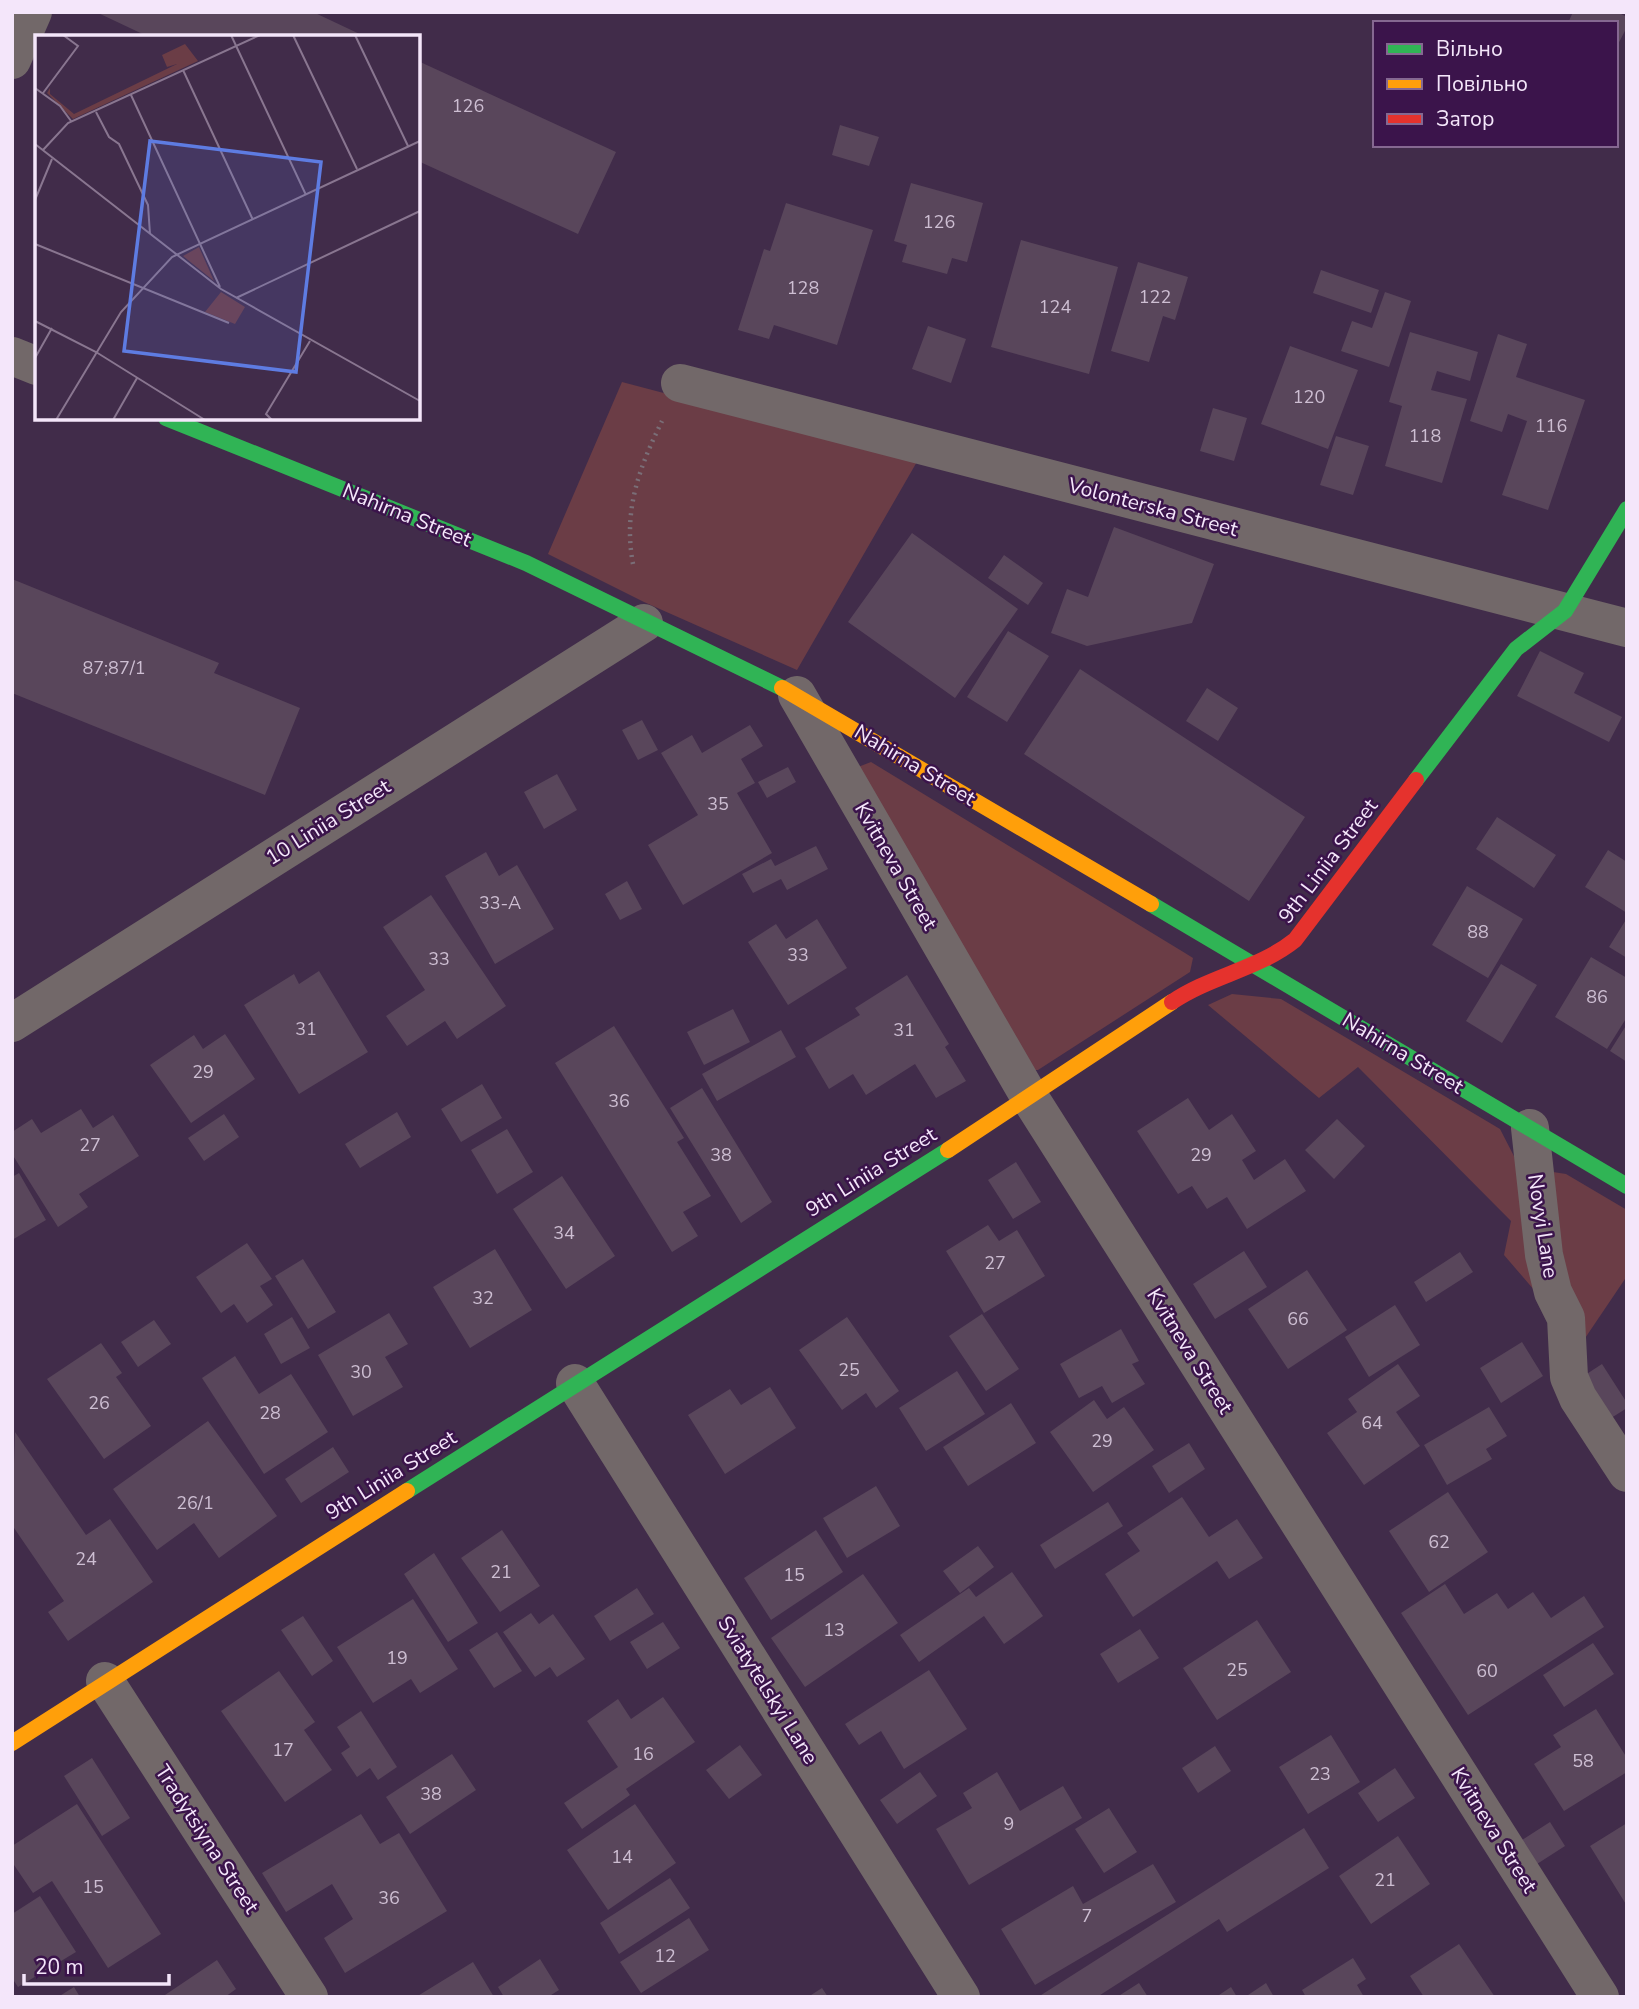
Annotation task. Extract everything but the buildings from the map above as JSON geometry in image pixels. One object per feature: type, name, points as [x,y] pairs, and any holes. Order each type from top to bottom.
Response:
[{"type":"street","points":[[12,60],[33,12]]},
{"type":"street","points":[[12,356],[35,365]]},
{"type":"street","name":"Volonterska Street","points":[[681,383],[1627,628]]},
{"type":"street","name":"Nahirna Street","points":[[171,420],[526,563],[644,623],[797,695],[1627,1186]]},
{"type":"street","name":"9th Liniia Street","points":[[12,1743],[105,1681],[575,1383],[1030,1098],[1191,989],[1279,953],[1295,940],[1516,649],[1565,611],[1627,509]]},
{"type":"street","name":"10 Liniia Street","points":[[12,1023],[644,623]]},
{"type":"street","name":"Kvitneva Street","points":[[797,695],[1030,1098],[1600,1997]]},
{"type":"street","name":"Novyi Lane","points":[[1530,1128],[1544,1255],[1553,1292],[1566,1318],[1569,1377],[1578,1398],[1627,1473]]},
{"type":"street","name":"Sviatytelskyi Lane","points":[[575,1383],[961,1997]]},
{"type":"street","name":"Tradytsiyna Street","points":[[105,1681],[309,1997]]},
{"type":"path","points":[[644,623],[629,540],[638,469],[681,383]]},
{"type":"shaded area","points":[[622,382],[918,460],[797,670],[644,602],[548,554]]},
{"type":"shaded area","points":[[871,762],[1193,958],[1190,972],[1038,1070],[1030,1070],[858,767]]},
{"type":"shaded area","points":[[1232,994],[1281,999],[1500,1129],[1518,1164],[1547,1305],[1504,1255],[1511,1221],[1358,1067],[1319,1098],[1208,1005]]},
{"type":"shaded area","points":[[1553,1172],[1566,1174],[1627,1210],[1627,1276],[1573,1356],[1559,1286]]},
{"type":"traffic: fast","points":[[171,420],[526,563],[782,688]]},
{"type":"traffic: fast","points":[[1416,780],[1516,649],[1565,611],[1627,509]]},
{"type":"traffic: fast","points":[[1151,904],[1627,1186]]},
{"type":"traffic: fast","points":[[407,1491],[948,1150]]},
{"type":"traffic: slow","points":[[782,688],[1151,904]]},
{"type":"traffic: slow","points":[[948,1150],[1172,1002]]},
{"type":"traffic: slow","points":[[12,1743],[407,1491]]},
{"type":"traffic: jam","points":[[1172,1002],[1202,985],[1266,958],[1295,940],[1416,780]]}]
